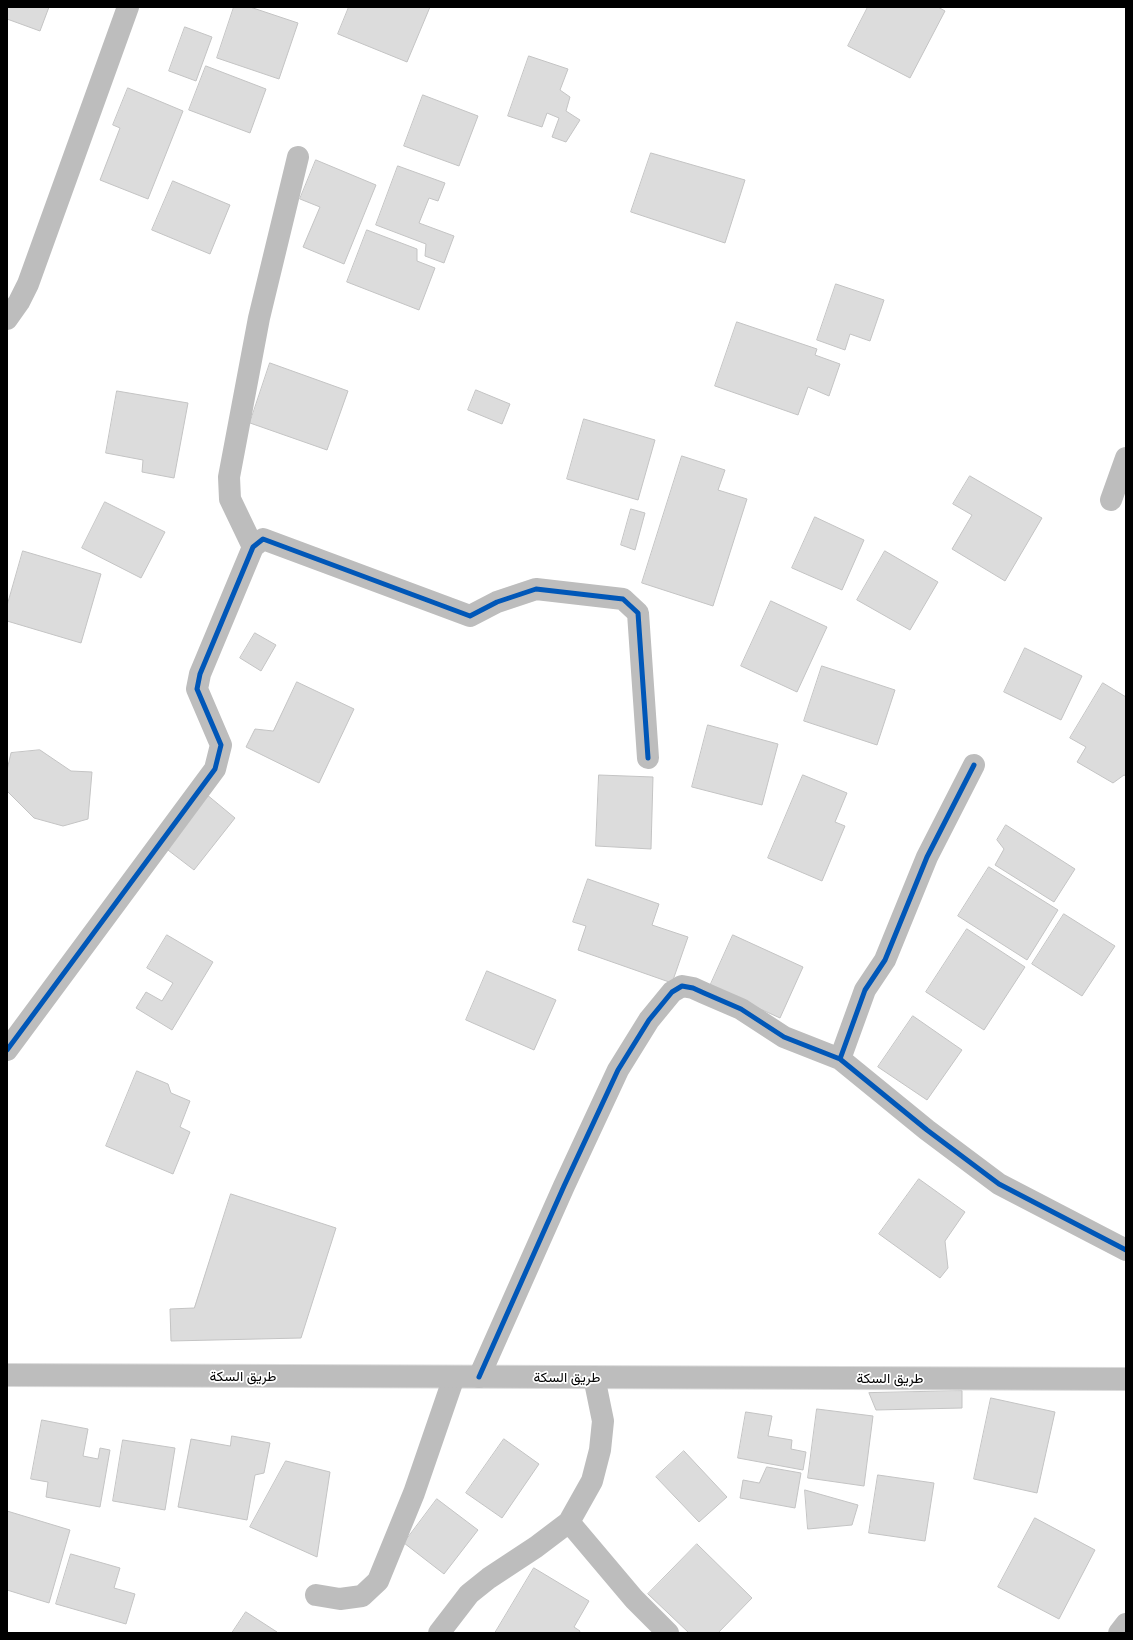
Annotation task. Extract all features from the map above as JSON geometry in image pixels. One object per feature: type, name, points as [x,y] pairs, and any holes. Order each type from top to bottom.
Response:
[{"type":"street","points":[[7,319],[20,302],[28,284],[128,7]]},
{"type":"street","points":[[253,547],[230,499],[230,477],[259,318],[298,157]]},
{"type":"street","points":[[1111,500],[1126,458]]},
{"type":"street","points":[[7,1050],[215,769],[221,745],[197,689],[200,674],[253,547],[263,539],[280,544],[470,616],[497,602],[536,589],[623,599],[638,613],[648,758]]},
{"type":"street","points":[[840,1059],[865,990],[885,960],[927,857],[974,765]]},
{"type":"street","points":[[479,1377],[618,1070],[649,1020],[672,992],[682,986],[693,988],[741,1009],[784,1037],[840,1059],[927,1130],[999,1184],[1126,1250]]},
{"type":"street","name":"طريق السكة","points":[[7,1375],[1126,1379]]},
{"type":"street","points":[[316,1595],[340,1599],[362,1596],[378,1581],[414,1493],[454,1376]]},
{"type":"street","points":[[439,1633],[469,1594],[489,1578],[536,1547],[569,1522],[592,1481],[600,1450],[603,1422],[594,1377]]},
{"type":"street","points":[[569,1522],[634,1599],[668,1633]]},
{"type":"street","points":[[1119,1633],[1126,1624]]},
{"type":"building","points":[[7,7],[49,7],[40,31],[7,19]]},
{"type":"building","points":[[234,7],[250,7],[298,23],[279,79],[217,58]]},
{"type":"building","points":[[349,7],[430,7],[407,62],[338,34]]},
{"type":"building","points":[[868,7],[938,7],[945,11],[910,78],[848,46]]},
{"type":"building","points":[[185,27],[212,37],[196,81],[169,71]]},
{"type":"building","points":[[529,56],[568,69],[560,90],[570,97],[566,111],[580,120],[566,142],[552,137],[559,118],[547,113],[542,127],[508,116]]},
{"type":"building","points":[[206,66],[266,89],[250,133],[189,110]]},
{"type":"building","points":[[128,88],[183,111],[148,199],[100,180],[120,128],[113,125]]},
{"type":"building","points":[[423,95],[478,116],[459,166],[404,146]]},
{"type":"building","points":[[651,153],[745,180],[725,243],[631,212]]},
{"type":"building","points":[[316,160],[376,185],[344,264],[303,247],[320,207],[300,199]]},
{"type":"building","points":[[398,166],[445,183],[438,201],[429,198],[419,223],[454,236],[444,263],[425,256],[426,244],[376,225]]},
{"type":"building","points":[[173,181],[230,205],[210,254],[152,230]]},
{"type":"building","points":[[367,230],[417,249],[417,261],[435,268],[419,310],[347,282]]},
{"type":"building","points":[[836,284],[884,300],[870,341],[850,334],[845,350],[817,340]]},
{"type":"building","points":[[737,322],[817,349],[815,355],[840,364],[829,396],[808,387],[798,415],[715,386]]},
{"type":"building","points":[[270,363],[348,391],[327,450],[250,423]]},
{"type":"building","points":[[476,390],[510,404],[502,424],[468,410]]},
{"type":"building","points":[[117,391],[188,403],[174,478],[142,472],[143,460],[106,453]]},
{"type":"building","points":[[584,419],[655,440],[638,500],[567,479]]},
{"type":"building","points":[[682,456],[725,470],[718,490],[747,499],[713,606],[642,583]]},
{"type":"building","points":[[970,476],[1042,518],[1005,581],[952,549],[972,515],[953,504]]},
{"type":"building","points":[[105,502],[165,532],[141,578],[82,548]]},
{"type":"building","points":[[631,509],[645,513],[635,550],[621,545]]},
{"type":"building","points":[[815,517],[864,540],[842,590],[792,568]]},
{"type":"building","points":[[23,551],[101,574],[81,643],[7,621],[7,606]]},
{"type":"building","points":[[885,551],[938,582],[910,630],[857,600]]},
{"type":"building","points":[[771,601],[827,627],[797,692],[741,666]]},
{"type":"building","points":[[255,633],[276,645],[261,671],[240,658]]},
{"type":"building","points":[[1025,648],[1082,676],[1061,720],[1004,692]]},
{"type":"building","points":[[822,666],[895,690],[877,745],[804,721]]},
{"type":"building","points":[[297,682],[354,709],[319,783],[246,747],[255,729],[273,731]]},
{"type":"building","points":[[1103,683],[1126,697],[1126,776],[1124,775],[1113,783],[1077,762],[1086,747],[1070,738]]},
{"type":"building","points":[[708,725],[778,744],[762,805],[692,787]]},
{"type":"building","points":[[40,750],[71,771],[92,772],[88,819],[63,826],[34,818],[7,791],[7,770],[11,753]]},
{"type":"building","points":[[599,775],[653,777],[651,849],[596,846]]},
{"type":"building","points":[[803,775],[847,793],[835,822],[845,826],[822,881],[768,858]]},
{"type":"building","points":[[206,794],[235,818],[194,870],[164,847]]},
{"type":"building","points":[[1006,825],[1075,869],[1054,902],[995,865],[1004,849],[997,840]]},
{"type":"building","points":[[989,867],[1058,910],[1027,960],[958,916]]},
{"type":"building","points":[[588,879],[659,904],[652,925],[688,937],[672,983],[578,950],[586,926],[573,922]]},
{"type":"building","points":[[1064,914],[1115,946],[1082,996],[1032,964]]},
{"type":"building","points":[[967,929],[1025,967],[984,1030],[926,992]]},
{"type":"building","points":[[167,935],[213,962],[172,1030],[136,1008],[146,992],[162,1001],[173,983],[147,968]]},
{"type":"building","points":[[733,935],[803,967],[780,1018],[710,986]]},
{"type":"building","points":[[487,971],[556,1000],[534,1050],[466,1020]]},
{"type":"building","points":[[913,1016],[962,1050],[927,1100],[878,1067]]},
{"type":"building","points":[[137,1071],[168,1084],[171,1093],[190,1101],[180,1127],[190,1132],[173,1174],[106,1146]]},
{"type":"building","points":[[919,1179],[965,1212],[945,1241],[948,1268],[940,1278],[879,1234]]},
{"type":"building","points":[[231,1194],[336,1228],[301,1338],[171,1341],[170,1309],[194,1308]]},
{"type":"building","points":[[962,1391],[962,1408],[876,1410],[869,1393]]},
{"type":"building","points":[[991,1398],[1055,1412],[1037,1493],[974,1479]]},
{"type":"building","points":[[817,1409],[873,1416],[864,1486],[808,1478]]},
{"type":"building","points":[[746,1412],[772,1416],[768,1436],[792,1440],[791,1449],[806,1452],[803,1470],[738,1458]]},
{"type":"building","points":[[42,1420],[88,1429],[83,1456],[98,1459],[100,1448],[110,1450],[100,1507],[46,1497],[48,1482],[31,1479]]},
{"type":"building","points":[[232,1436],[270,1443],[264,1473],[255,1475],[247,1520],[178,1507],[191,1439],[230,1446]]},
{"type":"building","points":[[504,1439],[539,1464],[502,1518],[466,1493]]},
{"type":"building","points":[[123,1440],[175,1448],[165,1510],[113,1501]]},
{"type":"building","points":[[684,1451],[727,1497],[699,1522],[656,1477]]},
{"type":"building","points":[[286,1461],[330,1472],[317,1557],[250,1527]]},
{"type":"building","points":[[767,1467],[801,1473],[795,1508],[740,1498],[743,1480],[759,1483]]},
{"type":"building","points":[[878,1475],[934,1483],[925,1541],[869,1533]]},
{"type":"building","points":[[805,1490],[858,1505],[852,1525],[808,1529]]},
{"type":"building","points":[[437,1499],[478,1530],[444,1574],[404,1543]]},
{"type":"building","points":[[7,1511],[70,1530],[49,1603],[7,1590]]},
{"type":"building","points":[[1035,1518],[1095,1550],[1059,1619],[998,1587]]},
{"type":"building","points":[[697,1544],[752,1598],[718,1633],[689,1633],[648,1594]]},
{"type":"building","points":[[71,1554],[120,1568],[114,1588],[135,1594],[126,1624],[56,1604]]},
{"type":"building","points":[[534,1568],[589,1601],[574,1627],[580,1631],[579,1633],[495,1633]]},
{"type":"building","points":[[246,1612],[277,1632],[277,1633],[232,1633]]},
{"type":"cycle path","points":[[7,1050],[215,769],[221,745],[197,689],[200,674],[253,547],[263,539],[470,616],[497,602],[536,589],[623,599],[638,613],[648,758]]},
{"type":"cycle path","points":[[974,765],[927,857],[885,960],[865,990],[840,1059],[927,1130],[999,1184],[1126,1250]]},
{"type":"cycle path","points":[[479,1377],[564,1186],[618,1070],[649,1020],[672,992],[682,986],[693,988],[741,1009],[784,1037],[840,1059]]}]
